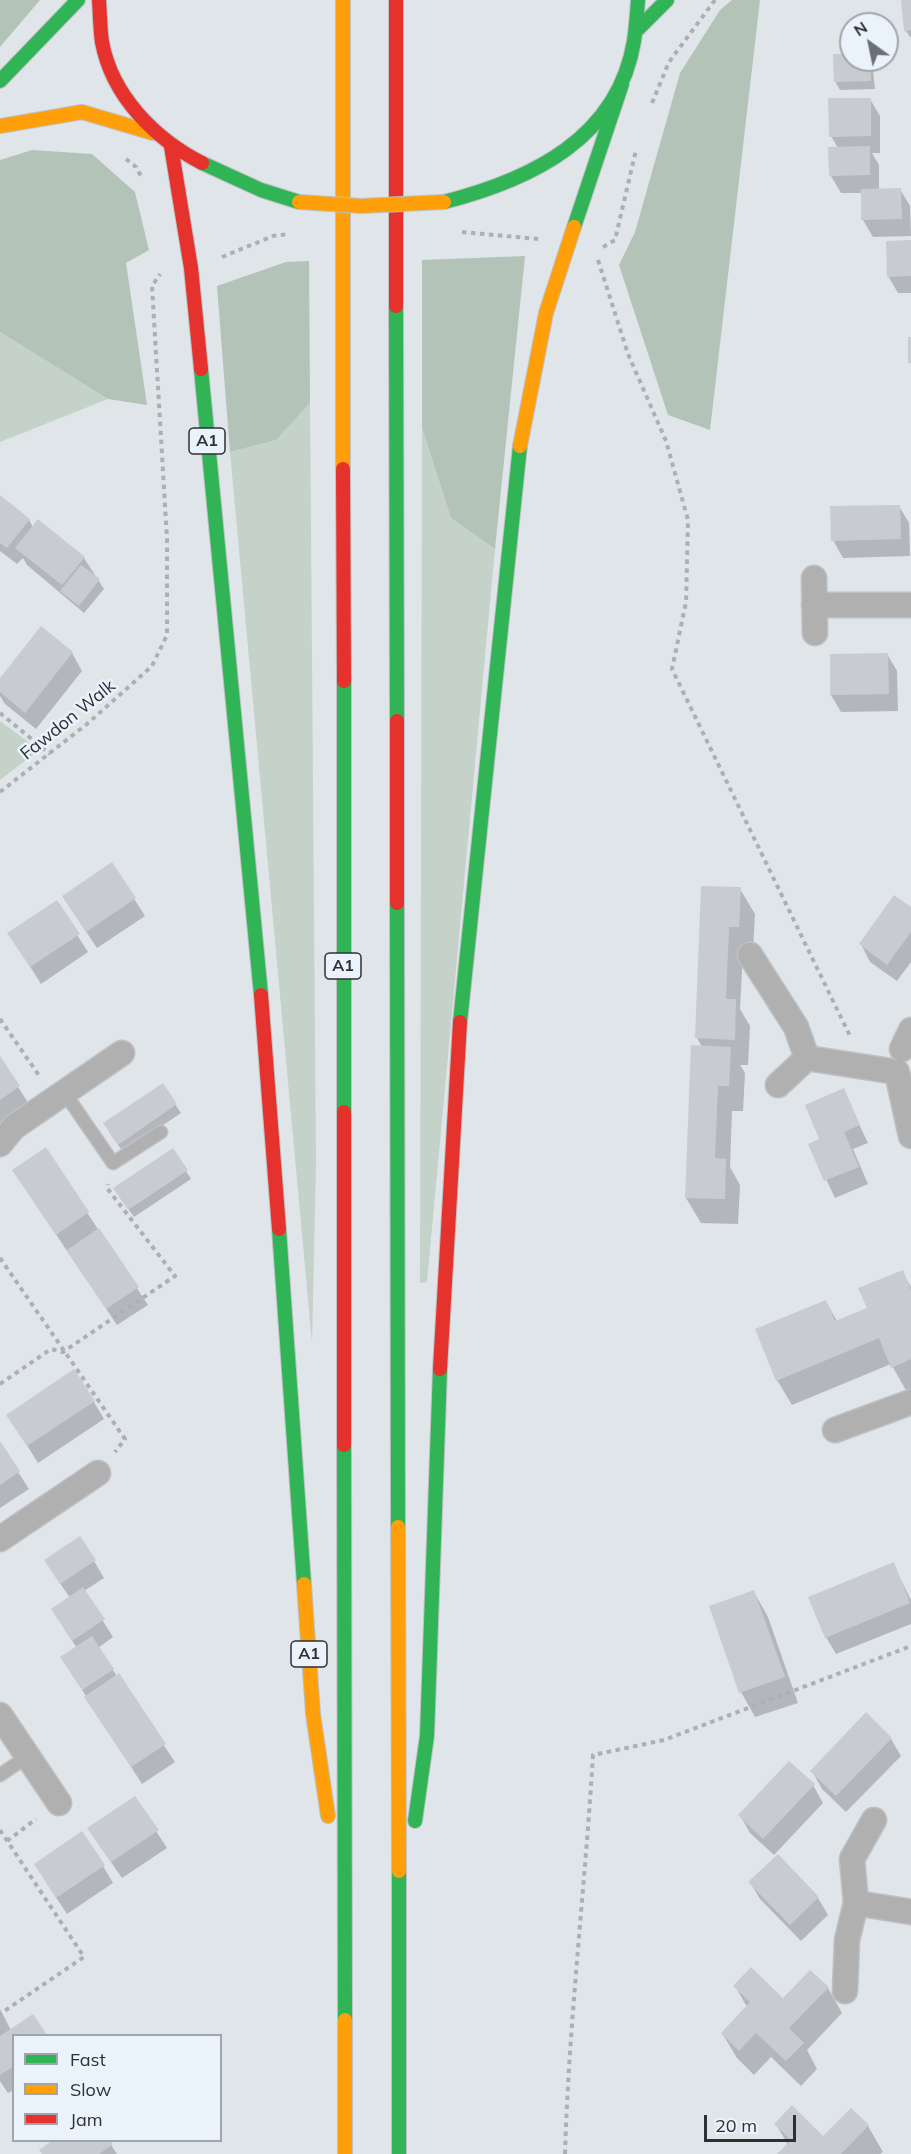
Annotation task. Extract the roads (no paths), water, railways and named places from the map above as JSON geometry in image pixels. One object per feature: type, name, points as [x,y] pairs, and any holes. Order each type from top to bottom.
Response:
[{"type":"main road","points":[[0,81],[52,30],[78,0]]},
{"type":"main road","points":[[99,0],[101,35],[112,75],[127,102],[153,132],[171,146],[214,172],[251,188],[299,202],[361,206],[444,202],[502,187],[560,159],[599,121],[622,84]]},
{"type":"main road","name":"A1","points":[[343,0],[345,2154]]},
{"type":"main road","points":[[396,0],[399,2154]]},
{"type":"main road","points":[[399,1929],[428,1736],[441,1328],[456,1068],[477,846],[520,448],[532,375],[546,313],[622,84],[638,29],[638,0]]},
{"type":"main road","points":[[638,29],[667,0]]},
{"type":"main road","points":[[0,126],[81,112],[153,132]]},
{"type":"main road","name":"A1","points":[[171,146],[191,268],[265,1037],[313,1714],[344,1932]]},
{"type":"street","points":[[814,578],[815,633]]},
{"type":"street","points":[[814,605],[911,605]]},
{"type":"street","points":[[750,955],[796,1027],[807,1058]]},
{"type":"street","points":[[807,1058],[866,1067],[903,1051],[911,1136]]},
{"type":"street","points":[[0,1144],[14,1127],[122,1053]]},
{"type":"street","points":[[778,1086],[807,1058]]},
{"type":"street","points":[[835,1430],[911,1402]]},
{"type":"street","points":[[0,1539],[98,1473]]},
{"type":"street","points":[[0,1715],[59,1803]]},
{"type":"street","points":[[845,1991],[847,1940],[856,1904],[852,1859],[874,1820]]},
{"type":"street","points":[[856,1904],[911,1912]]},
{"type":"lane","points":[[59,1095],[113,1163],[161,1132]]},
{"type":"lane","points":[[0,1775],[28,1756]]}]
